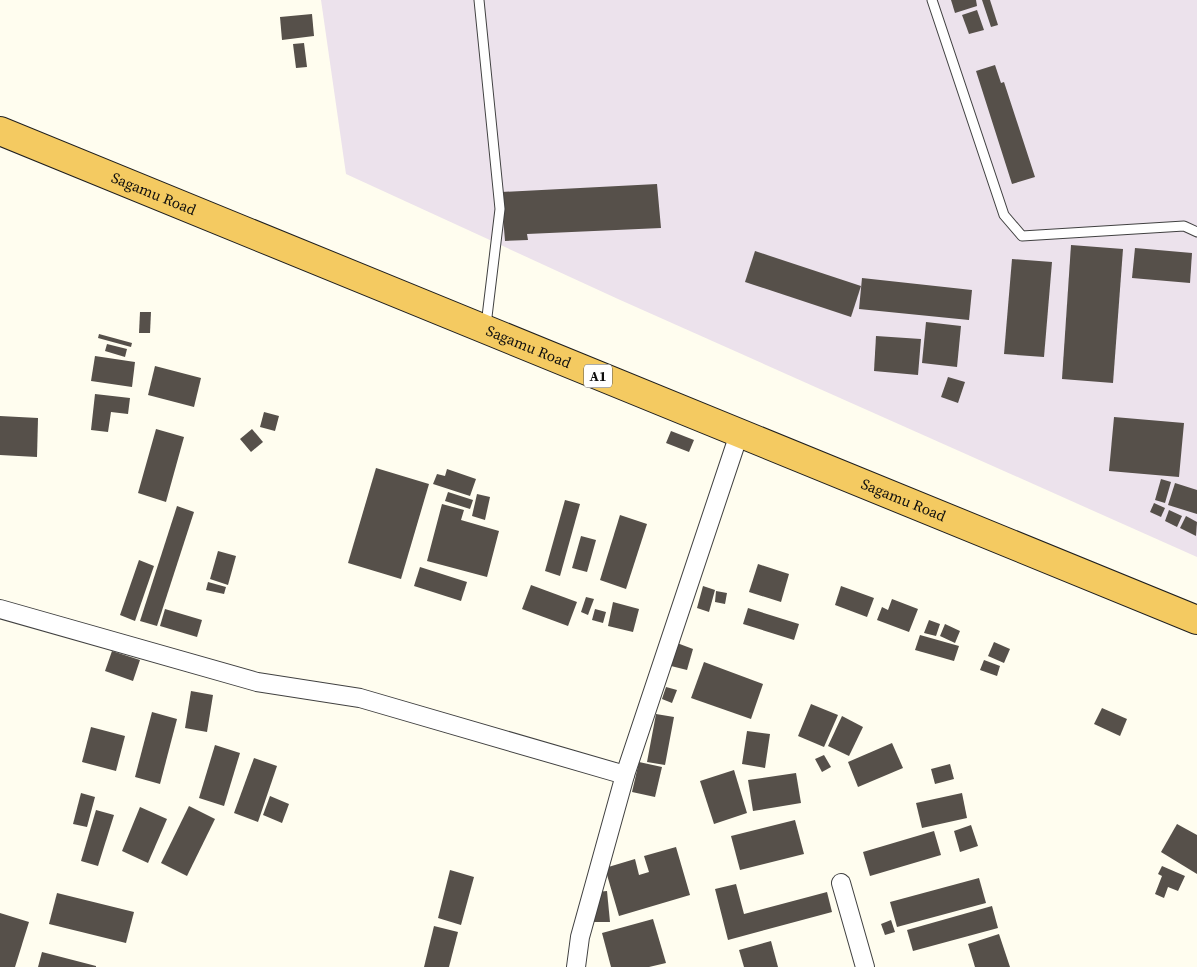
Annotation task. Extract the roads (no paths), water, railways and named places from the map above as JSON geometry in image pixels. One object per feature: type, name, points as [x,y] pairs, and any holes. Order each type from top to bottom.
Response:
[{"type":"highway","name":"Sagamu Road","points":[[0,131],[1197,620]]},
{"type":"street","points":[[576,967],[580,937],[625,775],[739,434]]},
{"type":"street","points":[[0,609],[257,682],[360,698],[625,775]]},
{"type":"street","points":[[841,883],[865,967]]},
{"type":"lane","points":[[479,0],[500,209],[486,330]]},
{"type":"lane","points":[[932,0],[1004,215],[1022,236],[1184,226],[1197,232]]}]
